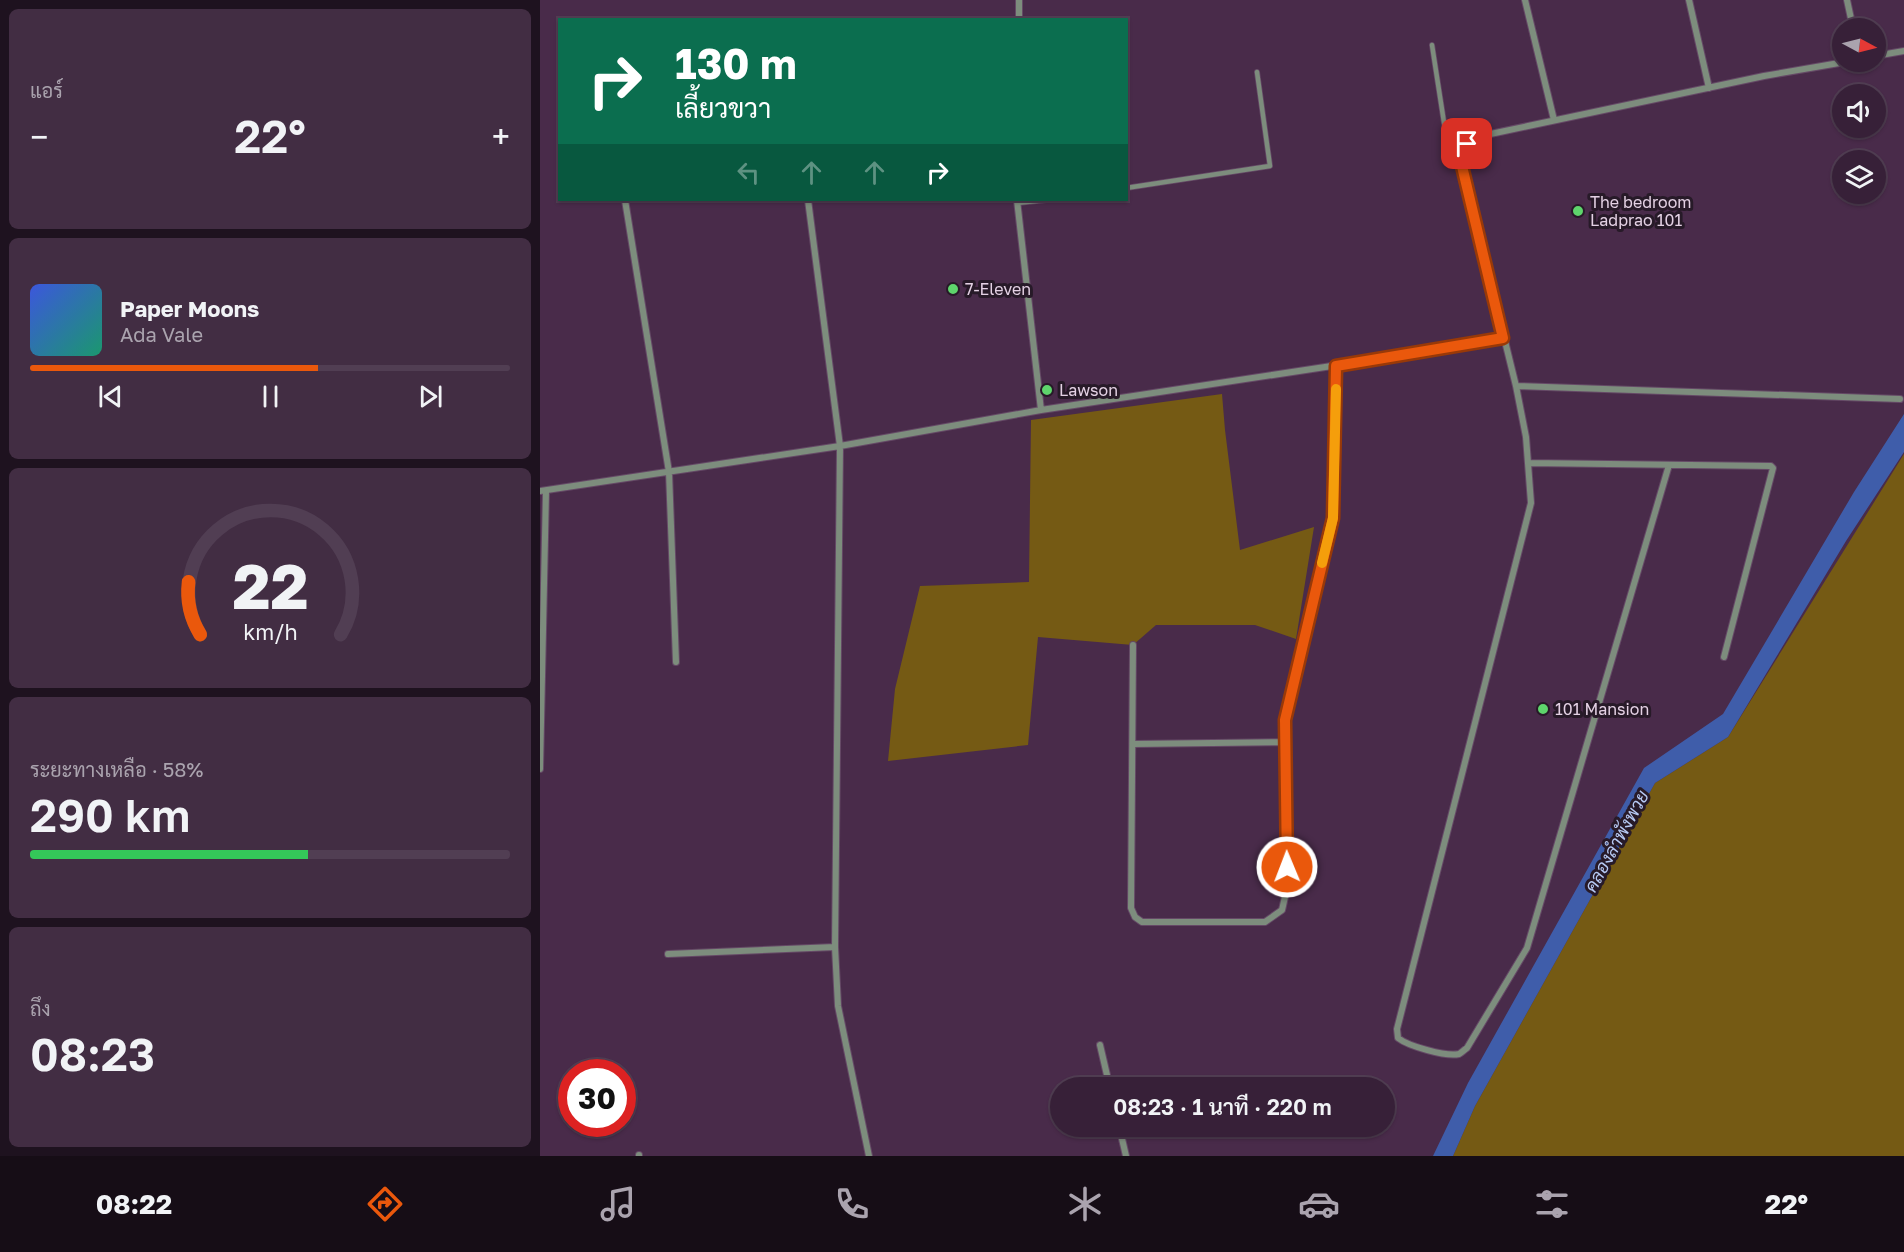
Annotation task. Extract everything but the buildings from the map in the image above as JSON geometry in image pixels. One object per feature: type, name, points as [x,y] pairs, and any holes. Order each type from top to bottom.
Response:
[{"type":"street","points":[[1018,18],[1019,0]]},
{"type":"street","points":[[1525,0],[1554,120]]},
{"type":"street","points":[[1689,0],[1709,88]]},
{"type":"street","points":[[1847,0],[1851,18]]},
{"type":"street","points":[[1886,54],[1904,51]]},
{"type":"street","points":[[1670,465],[1527,948],[1467,1048],[1460,1054],[1447,1054],[1405,1043],[1398,1038],[1397,1029],[1531,503],[1526,436],[1516,386],[1461,162],[1467,144],[1481,136],[1554,120],[1832,64]]},
{"type":"street","points":[[625,201],[669,472],[676,662]]},
{"type":"street","points":[[808,201],[840,446],[835,947],[838,1005],[869,1156]]},
{"type":"street","points":[[1017,201],[1041,410]]},
{"type":"street","points":[[540,769],[543,491],[840,446],[1041,410],[1336,366],[1503,338]]},
{"type":"street","points":[[1133,645],[1131,908],[1135,917],[1142,922],[1265,922],[1282,910],[1287,888],[1285,720],[1333,518],[1336,366]]},
{"type":"street","points":[[1516,386],[1900,399]]},
{"type":"street","points":[[1528,464],[1773,468],[1724,657]]},
{"type":"street","points":[[1133,744],[1286,742]]},
{"type":"street","points":[[668,954],[835,947]]},
{"type":"street","points":[[1100,1045],[1107,1077]]},
{"type":"street","points":[[1122,1137],[1126,1156]]},
{"type":"lane","points":[[1432,45],[1447,142],[1476,139]]},
{"type":"lane","points":[[1128,188],[1270,166],[1257,72]]},
{"type":"shaded area","points":[[1222,394],[1240,550],[1314,527],[1296,639],[1255,625],[1156,625],[1133,645],[1038,637],[1028,745],[888,761],[895,689],[920,586],[1029,582],[1031,420]]},
{"type":"shaded area","points":[[1904,454],[1904,1156],[1453,1156],[1475,1106],[1655,783],[1728,737]]},
{"type":"water","name":"คลองลำพังพวย","points":[[1904,414],[1904,452],[1846,541],[1728,737],[1655,783],[1475,1106],[1453,1156],[1433,1156],[1468,1083],[1644,768],[1723,714],[1854,492]]},
{"type":"slow traffic","points":[[1322,563],[1333,518],[1336,389]]},
{"type":"place","name":"The bedroom Ladprao 101","points":[[1578,211]]},
{"type":"place","name":"7-Eleven","points":[[953,289]]},
{"type":"place","name":"Lawson","points":[[1047,390]]},
{"type":"place","name":"101 Mansion","points":[[1543,709]]},
{"type":"route","points":[[1287,867],[1285,720],[1333,518],[1336,366],[1503,338],[1461,162],[1467,144]]}]
